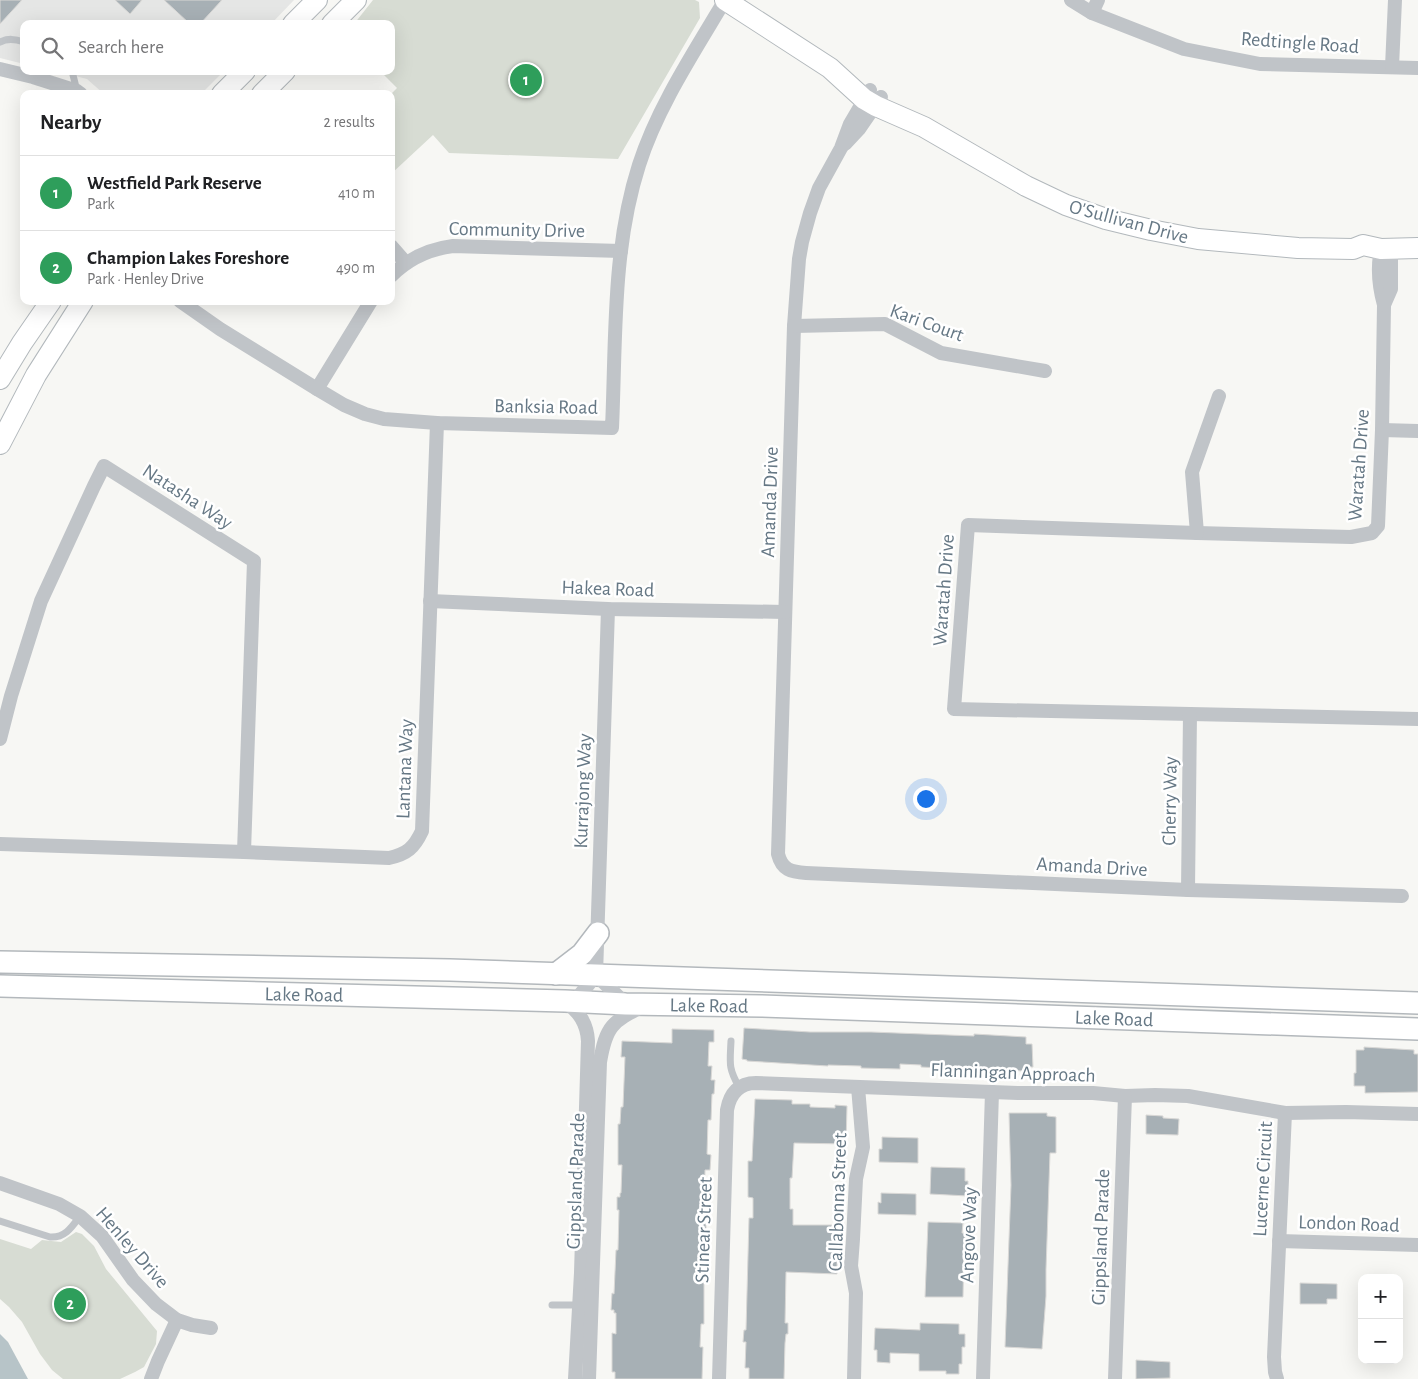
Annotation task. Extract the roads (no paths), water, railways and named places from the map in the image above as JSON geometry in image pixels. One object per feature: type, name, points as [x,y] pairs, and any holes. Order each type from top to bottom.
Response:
[{"type":"main road","points":[[556,974],[582,954],[598,933]]},
{"type":"main road","name":"Lake Road","points":[[0,962],[450,970],[1418,1003]]},
{"type":"main road","name":"Lake Road","points":[[0,986],[636,1004],[772,1006],[1418,1029]]},
{"type":"street","points":[[297,20],[318,0]]},
{"type":"street","points":[[336,20],[356,0]]},
{"type":"street","name":"O'Sullivan Drive","points":[[725,0],[830,68],[848,73],[873,98],[906,109],[924,127],[1026,186],[1066,205],[1106,219],[1198,239],[1298,248],[1353,249],[1363,245],[1385,255],[1418,258]]},
{"type":"street","name":"Banksia Road","points":[[186,305],[220,329],[316,389],[344,405],[365,414],[384,419],[437,424],[612,428],[618,270],[624,227],[637,172],[654,126],[667,100],[725,0]]},
{"type":"street","name":"Redtingle Road","points":[[1071,0],[1092,13],[1184,48],[1260,64],[1418,68]]},
{"type":"street","points":[[1092,13],[1098,0]]},
{"type":"street","points":[[1392,68],[1395,0]]},
{"type":"street","points":[[0,69],[20,74]]},
{"type":"street","points":[[25,75],[73,90]]},
{"type":"street","points":[[226,90],[241,75]]},
{"type":"street","points":[[266,90],[281,75]]},
{"type":"street","name":"Amanda Drive","points":[[873,98],[860,129],[842,148],[819,188],[802,242],[799,259],[794,326],[779,871],[1188,890],[1402,896]]},
{"type":"street","name":"Community Drive","points":[[395,273],[406,263],[426,252],[453,246],[621,251]]},
{"type":"street","name":"O'Sullivan Drive","points":[[1385,255],[1404,247],[1418,248]]},
{"type":"street","points":[[395,251],[406,263]]},
{"type":"street","name":"Waratah Drive","points":[[1385,255],[1390,289],[1384,305],[1378,526],[1372,533],[1351,537],[1197,534],[968,525],[954,709],[1418,719]]},
{"type":"street","points":[[0,380],[22,343],[48,305]]},
{"type":"street","points":[[0,444],[36,375],[80,305]]},
{"type":"street","points":[[316,389],[369,305]]},
{"type":"street","name":"Kari Court","points":[[794,326],[885,324],[941,353],[1045,371]]},
{"type":"street","points":[[1197,534],[1192,472],[1219,396]]},
{"type":"street","name":"Lantana Way","points":[[0,844],[389,858],[401,856],[411,849],[418,841],[422,831],[437,424]]},
{"type":"street","points":[[1382,430],[1418,431]]},
{"type":"street","name":"Natasha Way","points":[[0,740],[14,687],[41,601],[104,466],[254,561],[244,852]]},
{"type":"street","name":"Hakea Road","points":[[430,600],[608,609],[785,612]]},
{"type":"street","name":"Kurrajong Way","points":[[596,975],[608,609]]},
{"type":"street","name":"Cherry Way","points":[[1188,890],[1190,714]]},
{"type":"street","points":[[570,1001],[596,975],[636,1004]]},
{"type":"street","name":"Gippsland Parade","points":[[570,1001],[582,1019],[588,1041],[582,1263],[589,1379]]},
{"type":"street","name":"Gippsland Parade","points":[[576,1379],[585,1305],[602,1053],[607,1036],[615,1022],[636,1004]]},
{"type":"street","name":"Flanningan Approach","points":[[739,1087],[745,1084],[756,1083],[992,1092],[1188,1096],[1285,1113]]},
{"type":"street","name":"Stinear Street","points":[[719,1379],[727,1110],[732,1095],[739,1087]]},
{"type":"street","name":"Callabonna Street","points":[[854,1379],[856,1293],[850,1266],[856,1179],[863,1147],[858,1087]]},
{"type":"street","name":"Angove Way","points":[[983,1379],[992,1092]]},
{"type":"street","name":"Gippsland Parade","points":[[1115,1379],[1125,1096]]},
{"type":"street","name":"Lucerne Circuit","points":[[1277,1379],[1274,1357],[1285,1113],[1418,1114]]},
{"type":"street","name":"Henley Drive","points":[[0,1183],[59,1204],[80,1216],[102,1236],[132,1280],[156,1304],[177,1320],[211,1328]]},
{"type":"street","name":"London Road","points":[[1279,1241],[1418,1245]]},
{"type":"street","points":[[151,1379],[177,1320]]},
{"type":"lane","points":[[0,42],[7,39],[20,40]]},
{"type":"lane","points":[[73,75],[78,90]]},
{"type":"lane","points":[[731,1041],[730,1068],[739,1087]]},
{"type":"lane","points":[[0,1221],[56,1238],[66,1233],[80,1216]]},
{"type":"lane","points":[[552,1305],[585,1305]]},
{"type":"place","name":"Westfield Park Reserve","points":[[526,80]]},
{"type":"place","name":"Champion Lakes Foreshore","points":[[70,1304]]}]
